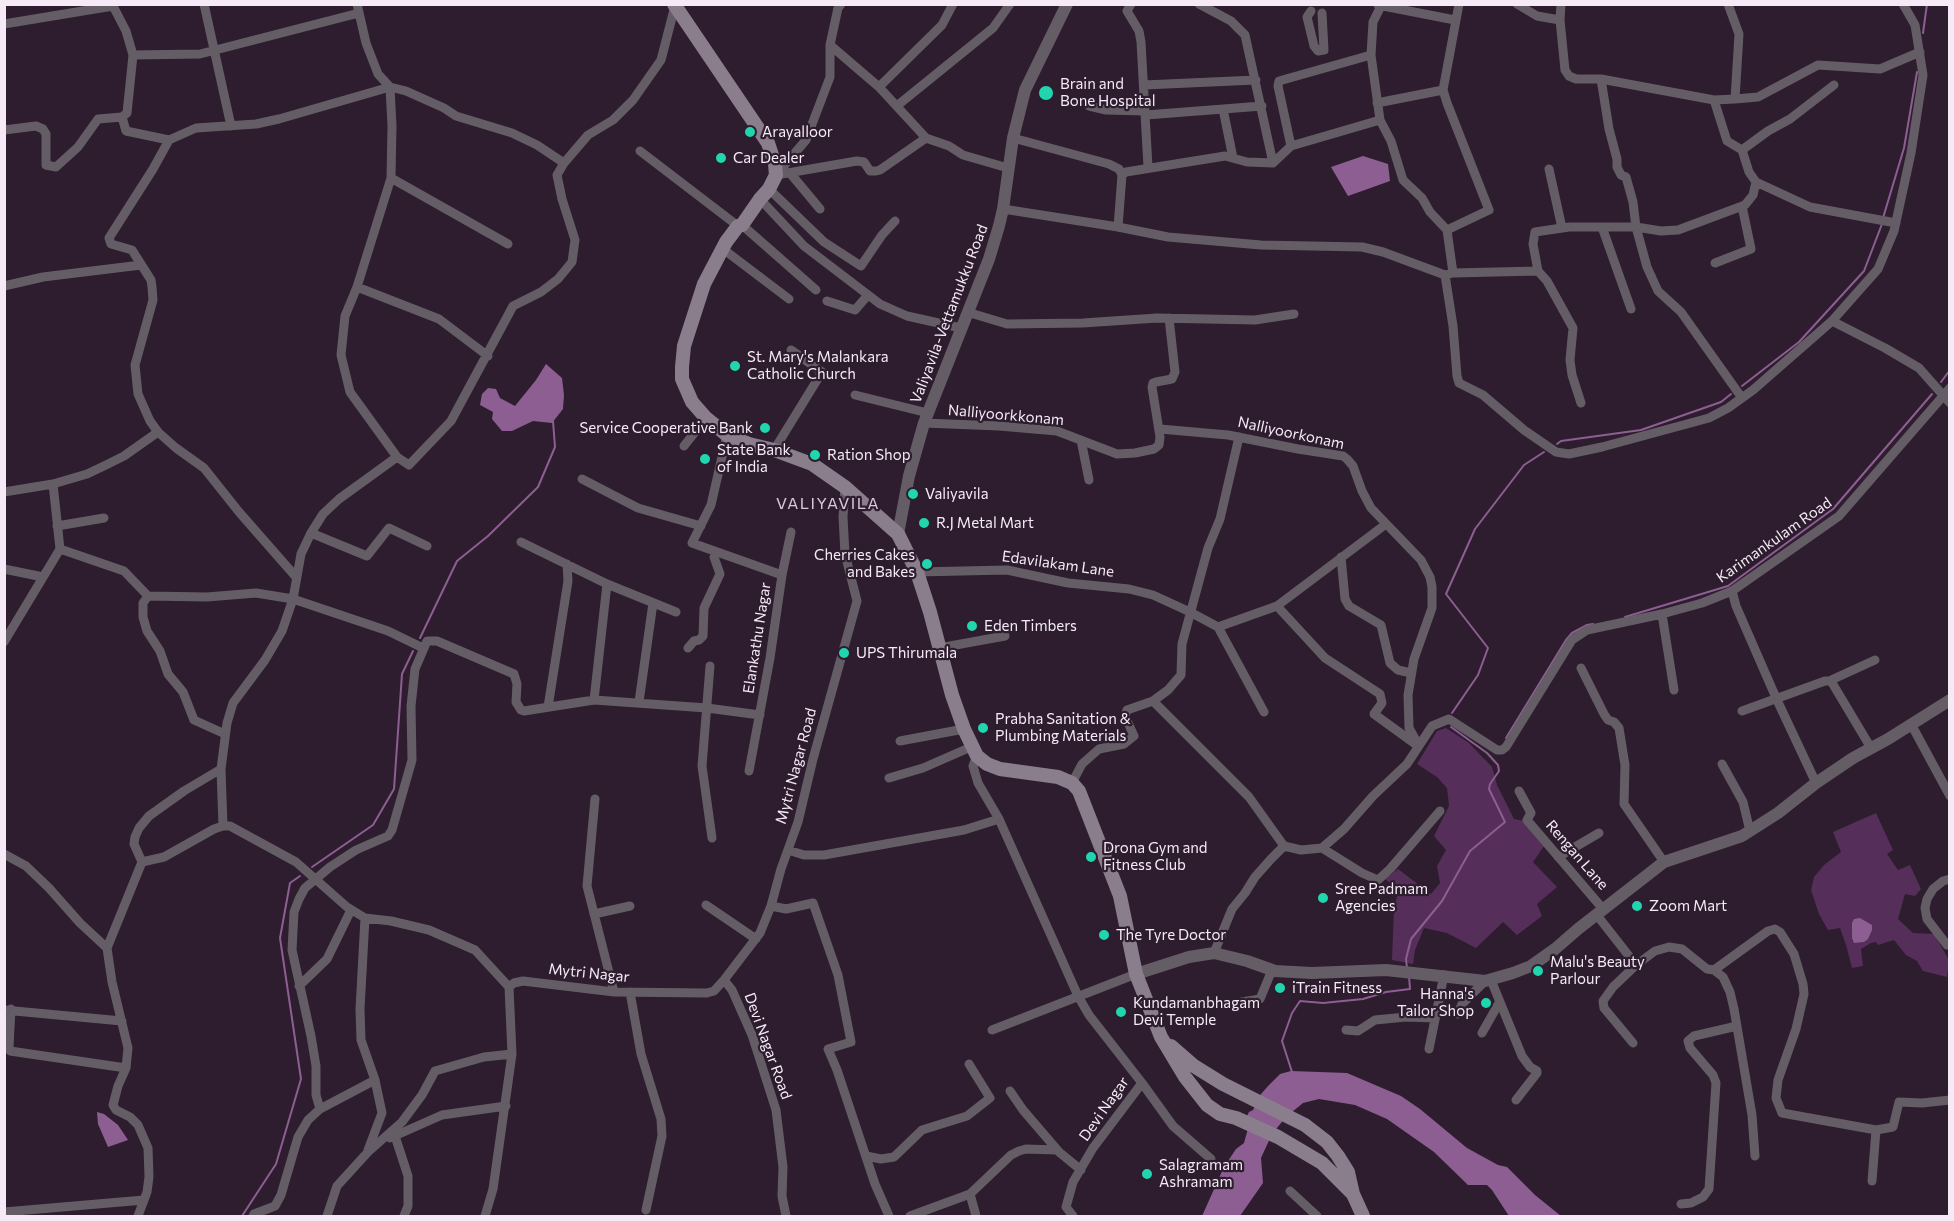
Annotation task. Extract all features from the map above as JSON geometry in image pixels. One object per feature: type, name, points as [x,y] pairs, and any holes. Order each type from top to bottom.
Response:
[{"type":"main road","points":[[674,5],[768,143],[776,175],[765,194],[723,249],[704,284],[684,346],[682,379],[692,402],[706,418],[728,435],[812,465],[845,487],[897,534],[917,572],[964,729],[974,752],[987,764],[1000,769],[1058,777],[1072,783],[1079,791],[1120,896],[1136,974],[1161,1037],[1185,1077],[1207,1105],[1220,1113],[1278,1137],[1322,1163],[1353,1194]]},
{"type":"main road","points":[[1161,1037],[1194,1066],[1223,1084],[1305,1125],[1327,1142],[1348,1173],[1353,1194],[1363,1216]]},
{"type":"street","points":[[204,4],[231,126]]},
{"type":"street","points":[[879,87],[942,24],[953,4]]},
{"type":"street","points":[[898,105],[993,28],[1011,4]]},
{"type":"street","name":"Valiyavila-Vettamukku Road","points":[[897,534],[909,476],[926,418],[989,259],[1003,209],[1008,168],[1025,90],[1067,4]]},
{"type":"street","points":[[1131,4],[1127,11],[1139,31],[1148,167]]},
{"type":"street","points":[[1199,4],[1231,21],[1245,35],[1273,163]]},
{"type":"street","points":[[1447,230],[1489,210],[1446,103],[1443,90],[1459,4]]},
{"type":"street","points":[[1517,4],[1537,16],[1560,20]]},
{"type":"street","points":[[1561,4],[1560,20],[1565,70],[1569,76],[1576,79],[1601,79],[1714,100],[1758,97],[1818,65],[1880,69],[1920,52]]},
{"type":"street","points":[[1728,4],[1739,34],[1735,99]]},
{"type":"street","points":[[1455,20],[1380,5],[1373,22],[1371,55],[1380,120],[1391,141],[1403,180],[1422,198],[1430,212],[1447,230],[1459,383],[1483,395],[1524,430],[1556,452],[1569,454],[1709,418],[1728,408],[1832,321],[1878,270],[1911,153],[1923,75],[1915,25],[1903,4]]},
{"type":"street","points":[[4,24],[113,5],[126,32],[133,55],[129,109],[122,117],[98,119],[78,147],[56,167],[46,165],[46,134],[43,129],[36,126],[4,130]]},
{"type":"street","points":[[133,55],[193,55],[358,9],[366,43],[378,74],[390,87],[391,178],[357,287],[345,316],[341,355],[351,392],[397,457],[409,465],[451,421],[513,306],[541,292],[558,279],[572,262],[575,240],[557,175],[564,163],[588,135],[613,120],[633,100],[661,60],[674,5]]},
{"type":"street","points":[[776,175],[806,140],[830,77],[830,45],[836,6]]},
{"type":"street","points":[[1311,10],[1307,17],[1314,46],[1318,51],[1324,50],[1322,13]]},
{"type":"street","points":[[830,45],[898,105],[926,138],[949,146],[963,155],[1008,168]]},
{"type":"street","points":[[1291,146],[1278,87],[1280,81],[1371,55]]},
{"type":"street","points":[[1601,79],[1617,167],[1620,175],[1626,177],[1647,267],[1658,291],[1681,312],[1742,398]]},
{"type":"street","points":[[1144,85],[1256,80]]},
{"type":"street","points":[[1742,150],[1768,131],[1790,120],[1834,85]]},
{"type":"street","points":[[122,117],[126,131],[169,140],[196,128],[256,124],[390,87],[406,91],[456,116],[512,133],[537,145],[564,163]]},
{"type":"street","points":[[1377,103],[1443,90]]},
{"type":"street","points":[[1714,100],[1727,141],[1742,150],[1749,172],[1756,182],[1810,207],[1892,223]]},
{"type":"street","points":[[1089,106],[1106,110],[1145,113],[1262,106]]},
{"type":"street","points":[[1223,109],[1233,158]]},
{"type":"street","points":[[1122,175],[1148,167],[1225,156],[1259,164],[1273,163],[1291,146],[1380,120]]},
{"type":"street","points":[[776,175],[857,161],[864,162],[870,171],[876,171],[926,138]]},
{"type":"street","points":[[1014,138],[1109,164],[1119,169],[1122,175],[1118,227]]},
{"type":"street","points":[[169,140],[110,238],[111,244],[132,250],[151,280],[153,300],[135,365],[135,380],[141,402],[158,432],[204,468],[296,577]]},
{"type":"street","points":[[640,151],[740,226],[816,290]]},
{"type":"street","points":[[1549,169],[1562,228]]},
{"type":"street","points":[[790,173],[820,209]]},
{"type":"street","points":[[391,178],[508,244]]},
{"type":"street","points":[[1581,402],[1572,375],[1570,360],[1573,328],[1552,290],[1538,271],[1533,244],[1535,232],[1562,228],[1602,227],[1678,230],[1745,205],[1753,195],[1756,182]]},
{"type":"street","points":[[765,194],[824,242],[861,266],[882,235],[896,221]]},
{"type":"street","points":[[765,194],[804,246],[868,295],[889,309],[907,316],[961,328]]},
{"type":"street","points":[[1715,263],[1751,249],[1742,206]]},
{"type":"street","points":[[1003,209],[1168,237],[1261,245],[1362,247],[1449,274],[1538,271]]},
{"type":"street","points":[[1602,227],[1631,309]]},
{"type":"street","points":[[723,249],[789,299]]},
{"type":"street","points":[[4,286],[43,277],[141,265]]},
{"type":"street","points":[[357,287],[439,319],[488,356]]},
{"type":"street","points":[[827,301],[855,310],[868,295]]},
{"type":"street","points":[[967,312],[1007,324],[1169,318],[1255,320],[1294,314]]},
{"type":"street","points":[[1160,429],[1152,387],[1153,383],[1172,379],[1174,375],[1169,318]]},
{"type":"street","points":[[1832,321],[1919,368],[1948,396]]},
{"type":"street","points":[[774,450],[822,372],[791,350]]},
{"type":"street","name":"Nalliyoorkkonam","points":[[855,394],[926,418],[1057,431],[1117,454],[1154,449],[1159,445],[1160,429]]},
{"type":"street","name":"Karimankulam Road","points":[[1322,848],[1344,829],[1373,796],[1407,764],[1432,726],[1449,719],[1497,750],[1502,750],[1572,640],[1587,630],[1662,614],[1702,603],[1732,591],[1839,516],[1948,396]]},
{"type":"street","points":[[684,446],[706,418]]},
{"type":"street","name":"Nalliyoorkonam","points":[[1160,429],[1190,430],[1239,437],[1343,456],[1353,466],[1366,501],[1421,560],[1430,577],[1432,608],[1414,659],[1408,707],[1409,728],[1419,747]]},
{"type":"street","points":[[4,492],[53,484],[87,474],[124,456],[158,432]]},
{"type":"street","name":"Elankathu Nagar","points":[[728,435],[711,505],[692,543],[782,575],[770,658],[749,771]]},
{"type":"street","points":[[1072,783],[1082,764],[1099,749],[1124,744],[1134,736],[1125,716],[1127,710],[1154,701],[1181,675],[1182,644],[1208,548],[1220,519],[1239,437]]},
{"type":"street","points":[[1081,440],[1089,480]]},
{"type":"street","points":[[223,826],[221,769],[225,734],[233,703],[265,660],[282,631],[292,598],[301,554],[323,514],[339,499],[397,457]]},
{"type":"street","points":[[582,479],[638,508],[701,526]]},
{"type":"street","points":[[4,642],[60,549],[53,484]]},
{"type":"street","name":"Mytri Nagar Road","points":[[668,994],[714,991],[756,939],[771,906],[798,822],[857,601],[845,554],[843,517],[845,487]]},
{"type":"street","points":[[57,526],[104,518]]},
{"type":"street","points":[[1264,712],[1218,627],[1277,606],[1386,524]]},
{"type":"street","points":[[311,533],[367,556],[389,528],[427,546]]},
{"type":"street","points":[[782,575],[791,532]]},
{"type":"street","points":[[521,543],[608,584],[676,612]]},
{"type":"street","points":[[60,549],[124,571],[148,597],[207,597],[256,593],[292,598],[388,631],[423,648]]},
{"type":"street","points":[[688,648],[703,636],[704,608],[720,574],[714,557],[717,552]]},
{"type":"street","points":[[1341,557],[1345,599],[1349,606],[1381,625],[1390,663],[1398,669],[1412,673]]},
{"type":"street","points":[[548,707],[568,581],[567,564]]},
{"type":"street","points":[[4,569],[43,577]]},
{"type":"street","name":"Edavilakam Lane","points":[[917,572],[1007,570],[1068,583],[1129,589],[1153,595],[1218,627]]},
{"type":"street","points":[[594,700],[608,584]]},
{"type":"street","points":[[1732,591],[1736,606],[1777,700],[1816,783]]},
{"type":"street","points":[[148,597],[143,603],[143,617],[147,632],[160,651],[168,674],[183,692],[194,720],[225,734]]},
{"type":"street","points":[[639,702],[653,603]]},
{"type":"street","points":[[1277,606],[1325,658],[1380,694],[1382,703],[1374,714],[1419,747]]},
{"type":"street","points":[[1662,614],[1674,690]]},
{"type":"street","points":[[939,648],[1005,636]]},
{"type":"street","points":[[320,1109],[316,1095],[317,1080],[312,1046],[292,950],[294,912],[298,898],[305,888],[342,858],[381,840],[392,830],[412,760],[414,669],[427,641],[437,641],[501,668],[516,677],[516,702],[521,710],[528,711],[594,700],[707,708],[760,715]]},
{"type":"street","points":[[1742,711],[1829,681],[1875,660]]},
{"type":"street","points":[[710,666],[702,766],[712,838]]},
{"type":"street","points":[[1581,668],[1604,714],[1619,728],[1625,765],[1624,804],[1664,862]]},
{"type":"street","points":[[1829,681],[1836,686],[1871,748]]},
{"type":"street","points":[[992,1030],[1136,974],[1189,957],[1214,952],[1272,970],[1312,974],[1408,971],[1488,980],[1531,966],[1555,950],[1664,862],[1742,836],[1799,798],[1816,783],[1950,700]]},
{"type":"street","points":[[1154,701],[1249,797],[1284,846],[1301,850],[1322,848],[1362,873],[1378,880],[1440,811]]},
{"type":"street","points":[[1911,724],[1950,796]]},
{"type":"street","points":[[900,741],[964,729]]},
{"type":"street","points":[[889,778],[974,752]]},
{"type":"street","name":"Devi Nagar","points":[[974,752],[973,766],[978,783],[999,819],[1078,996],[1089,1015],[1142,1083],[1094,1148],[1073,1182],[1066,1207],[1073,1216]]},
{"type":"street","points":[[1722,764],[1743,802],[1750,831]]},
{"type":"street","points":[[138,1216],[149,1177],[148,1148],[138,1125],[130,1117],[116,1110],[113,1105],[126,1068],[128,1048],[112,982],[107,948],[142,862],[134,844],[139,828],[149,816],[184,791],[221,769]]},
{"type":"street","name":"Rengan Lane","points":[[1519,791],[1532,813],[1527,820],[1586,887],[1636,965]]},
{"type":"street","points":[[595,799],[587,886],[614,992]]},
{"type":"street","points":[[788,850],[804,855],[824,855],[964,830],[999,819]]},
{"type":"street","points":[[142,862],[164,857],[223,826],[230,826],[296,862],[351,910],[365,918],[391,921],[429,930],[475,950],[509,987],[512,1054],[493,1189],[485,1216]]},
{"type":"street","points":[[1558,857],[1599,833]]},
{"type":"street","points":[[1214,952],[1232,909],[1255,877],[1284,846]]},
{"type":"street","points":[[4,854],[26,866],[107,948]]},
{"type":"street","points":[[1947,945],[1927,919],[1925,908],[1933,889],[1950,879]]},
{"type":"street","points":[[771,906],[786,909],[813,903],[838,975],[851,1042],[828,1049],[889,1216]]},
{"type":"street","points":[[706,905],[756,939]]},
{"type":"street","points":[[594,914],[630,906]]},
{"type":"street","points":[[299,986],[327,959],[351,910]]},
{"type":"street","points":[[365,918],[360,1009],[361,1040],[375,1080],[382,1113],[368,1152]]},
{"type":"street","points":[[1714,970],[1774,929],[1780,932],[1794,954],[1803,984],[1803,994],[1796,1029],[1778,1080],[1776,1098],[1782,1113],[1876,1130],[1893,1127],[1899,1102],[1922,1103],[1950,1100]]},
{"type":"street","points":[[1633,1042],[1604,1008],[1603,1001],[1613,987],[1655,951],[1670,947],[1682,949],[1707,969],[1714,970],[1723,977],[1730,992],[1737,1026],[1738,1043],[1752,1115],[1755,1156]]},
{"type":"street","points":[[1242,1002],[1260,999],[1272,970]]},
{"type":"street","points":[[1429,1049],[1444,975]]},
{"type":"street","name":"Devi Nagar Road","points":[[724,980],[732,990],[752,1035],[776,1110],[783,1167],[782,1196],[786,1216]]},
{"type":"street","points":[[1488,980],[1522,1056],[1537,1073],[1516,1100]]},
{"type":"street","points":[[1458,1014],[1462,1004],[1488,980]]},
{"type":"street","name":"Mytri Nagar","points":[[509,987],[514,982],[522,981],[614,992],[668,994]]},
{"type":"street","points":[[630,992],[641,1054],[662,1128],[646,1210]]},
{"type":"street","points":[[1482,1033],[1499,1003]]},
{"type":"street","points":[[122,1021],[8,1010],[9,1047],[10,1051],[126,1068]]},
{"type":"street","points":[[1346,1030],[1358,1031],[1375,1020],[1406,1017],[1435,1018]]},
{"type":"street","points":[[1681,1204],[1691,1203],[1703,1197],[1709,1189],[1716,1083],[1713,1075],[1690,1048],[1688,1041],[1694,1036],[1737,1026]]},
{"type":"street","points":[[327,1216],[337,1186],[368,1152],[402,1122],[422,1095],[435,1071],[484,1057],[512,1054]]},
{"type":"street","points":[[866,1156],[881,1159],[894,1157],[922,1130],[967,1116],[990,1098],[969,1064]]},
{"type":"street","points":[[254,1216],[275,1206],[281,1195],[298,1137],[308,1120],[320,1109],[375,1080]]},
{"type":"street","points":[[1142,1083],[1173,1126],[1210,1159]]},
{"type":"street","points":[[1010,1091],[1057,1150],[1081,1170]]},
{"type":"street","points":[[368,1152],[394,1136],[442,1115],[506,1106]]},
{"type":"street","points":[[1872,1181],[1876,1130]]},
{"type":"street","points":[[394,1136],[408,1176],[408,1206],[404,1216]]},
{"type":"street","points":[[910,1216],[970,1194],[1011,1155],[1026,1149],[1057,1150]]},
{"type":"street","points":[[1290,1191],[1317,1216]]},
{"type":"street","points":[[970,1194],[976,1216]]},
{"type":"street","points":[[4,1212],[144,1200]]},
{"type":"shaded area","points":[[1363,156],[1388,164],[1390,181],[1348,196],[1331,167]]},
{"type":"shaded area","points":[[546,364],[562,378],[563,409],[552,423],[533,421],[512,431],[502,431],[492,419],[493,412],[480,405],[482,394],[488,388],[496,389],[500,398],[515,406]]},
{"type":"shaded area","points":[[1446,728],[1469,743],[1492,767],[1497,785],[1514,819],[1524,821],[1544,846],[1533,862],[1557,887],[1537,904],[1542,916],[1517,935],[1503,922],[1476,948],[1447,933],[1424,928],[1415,950],[1413,964],[1392,960],[1394,908],[1399,890],[1385,879],[1398,869],[1431,894],[1440,883],[1437,866],[1446,850],[1434,836],[1449,806],[1447,788],[1437,777],[1417,764],[1437,731]]},
{"type":"shaded area","points":[[1876,813],[1893,850],[1887,854],[1898,870],[1910,865],[1921,889],[1915,896],[1905,894],[1898,919],[1913,933],[1934,934],[1949,960],[1947,977],[1923,971],[1917,961],[1906,955],[1894,940],[1878,945],[1876,942],[1871,943],[1861,949],[1863,966],[1852,968],[1840,928],[1828,930],[1819,914],[1811,890],[1814,877],[1824,865],[1841,852],[1833,832]]},
{"type":"shaded area","points":[[1860,918],[1872,925],[1872,930],[1864,942],[1854,943],[1852,923],[1854,919]]},
{"type":"shaded area","points":[[1291,1071],[1347,1073],[1401,1096],[1467,1148],[1498,1165],[1507,1167],[1535,1195],[1561,1216],[1509,1216],[1487,1185],[1468,1185],[1434,1152],[1387,1119],[1355,1105],[1319,1099],[1303,1103],[1286,1117],[1272,1134],[1261,1158],[1263,1183],[1240,1216],[1202,1216],[1224,1167],[1236,1149],[1244,1143],[1249,1125],[1247,1116],[1249,1112],[1253,1110],[1261,1094],[1280,1074]]},
{"type":"shaded area","points":[[97,1112],[104,1114],[118,1125],[128,1140],[108,1147],[98,1124]]},
{"type":"waterway","points":[[1923,33],[1927,4]]},
{"type":"waterway","points":[[1883,218],[1904,148],[1917,72]]},
{"type":"waterway","points":[[1742,386],[1799,342],[1864,271],[1882,224]]},
{"type":"waterway","points":[[1941,382],[1950,370]]},
{"type":"waterway","points":[[1557,444],[1561,441],[1641,430],[1721,402],[1731,394]]},
{"type":"waterway","points":[[1625,617],[1728,586],[1833,509],[1932,394]]},
{"type":"waterway","points":[[420,638],[457,561],[488,536],[538,487],[555,447],[553,421]]},
{"type":"waterway","points":[[1452,713],[1478,675],[1488,648],[1446,594],[1475,529],[1524,465],[1544,452]]},
{"type":"waterway","points":[[1506,738],[1566,640],[1572,633],[1593,624]]},
{"type":"waterway","points":[[312,867],[373,825],[394,789],[402,674],[413,651]]},
{"type":"waterway","points":[[1407,968],[1406,959],[1411,939],[1442,901],[1470,851],[1505,822],[1489,789],[1499,771],[1498,765],[1487,753],[1451,727]]},
{"type":"waterway","points":[[242,1216],[276,1164],[301,1079],[280,938],[290,883],[300,876]]},
{"type":"waterway","points":[[1292,1072],[1282,1041],[1292,1013],[1300,1001],[1323,1003],[1363,999],[1386,992],[1410,989],[1409,976]]},
{"type":"place","name":"Brain and Bone Hospital","points":[[1046,93]]},
{"type":"place","name":"Arayalloor","points":[[750,132]]},
{"type":"place","name":"Car Dealer","points":[[721,158]]},
{"type":"place","name":"St. Mary's Malankara Catholic Church","points":[[735,366]]},
{"type":"place","name":"Service Cooperative Bank","points":[[765,428]]},
{"type":"place","name":"Ration Shop","points":[[815,455]]},
{"type":"place","name":"State Bank of India","points":[[705,459]]},
{"type":"place","name":"Valiyavila","points":[[913,494]]},
{"type":"place","name":"R.J Metal Mart","points":[[924,523]]},
{"type":"place","name":"Cherries Cakes and Bakes","points":[[927,564]]},
{"type":"place","name":"Eden Timbers","points":[[972,626]]},
{"type":"place","name":"UPS Thirumala","points":[[844,653]]},
{"type":"place","name":"Prabha Sanitation & Plumbing Materials","points":[[983,728]]},
{"type":"place","name":"Drona Gym and Fitness Club","points":[[1091,857]]},
{"type":"place","name":"Sree Padmam Agencies","points":[[1323,898]]},
{"type":"place","name":"Zoom Mart","points":[[1637,906]]},
{"type":"place","name":"The Tyre Doctor","points":[[1104,935]]},
{"type":"place","name":"Malu's Beauty Parlour","points":[[1538,971]]},
{"type":"place","name":"iTrain Fitness","points":[[1280,988]]},
{"type":"place","name":"Hanna's Tailor Shop","points":[[1486,1003]]},
{"type":"place","name":"Kundamanbhagam Devi Temple","points":[[1121,1012]]},
{"type":"place","name":"Salagramam Ashramam","points":[[1147,1174]]},
{"type":"district","name":"VALIYAVILA","points":[[828,504]]}]
